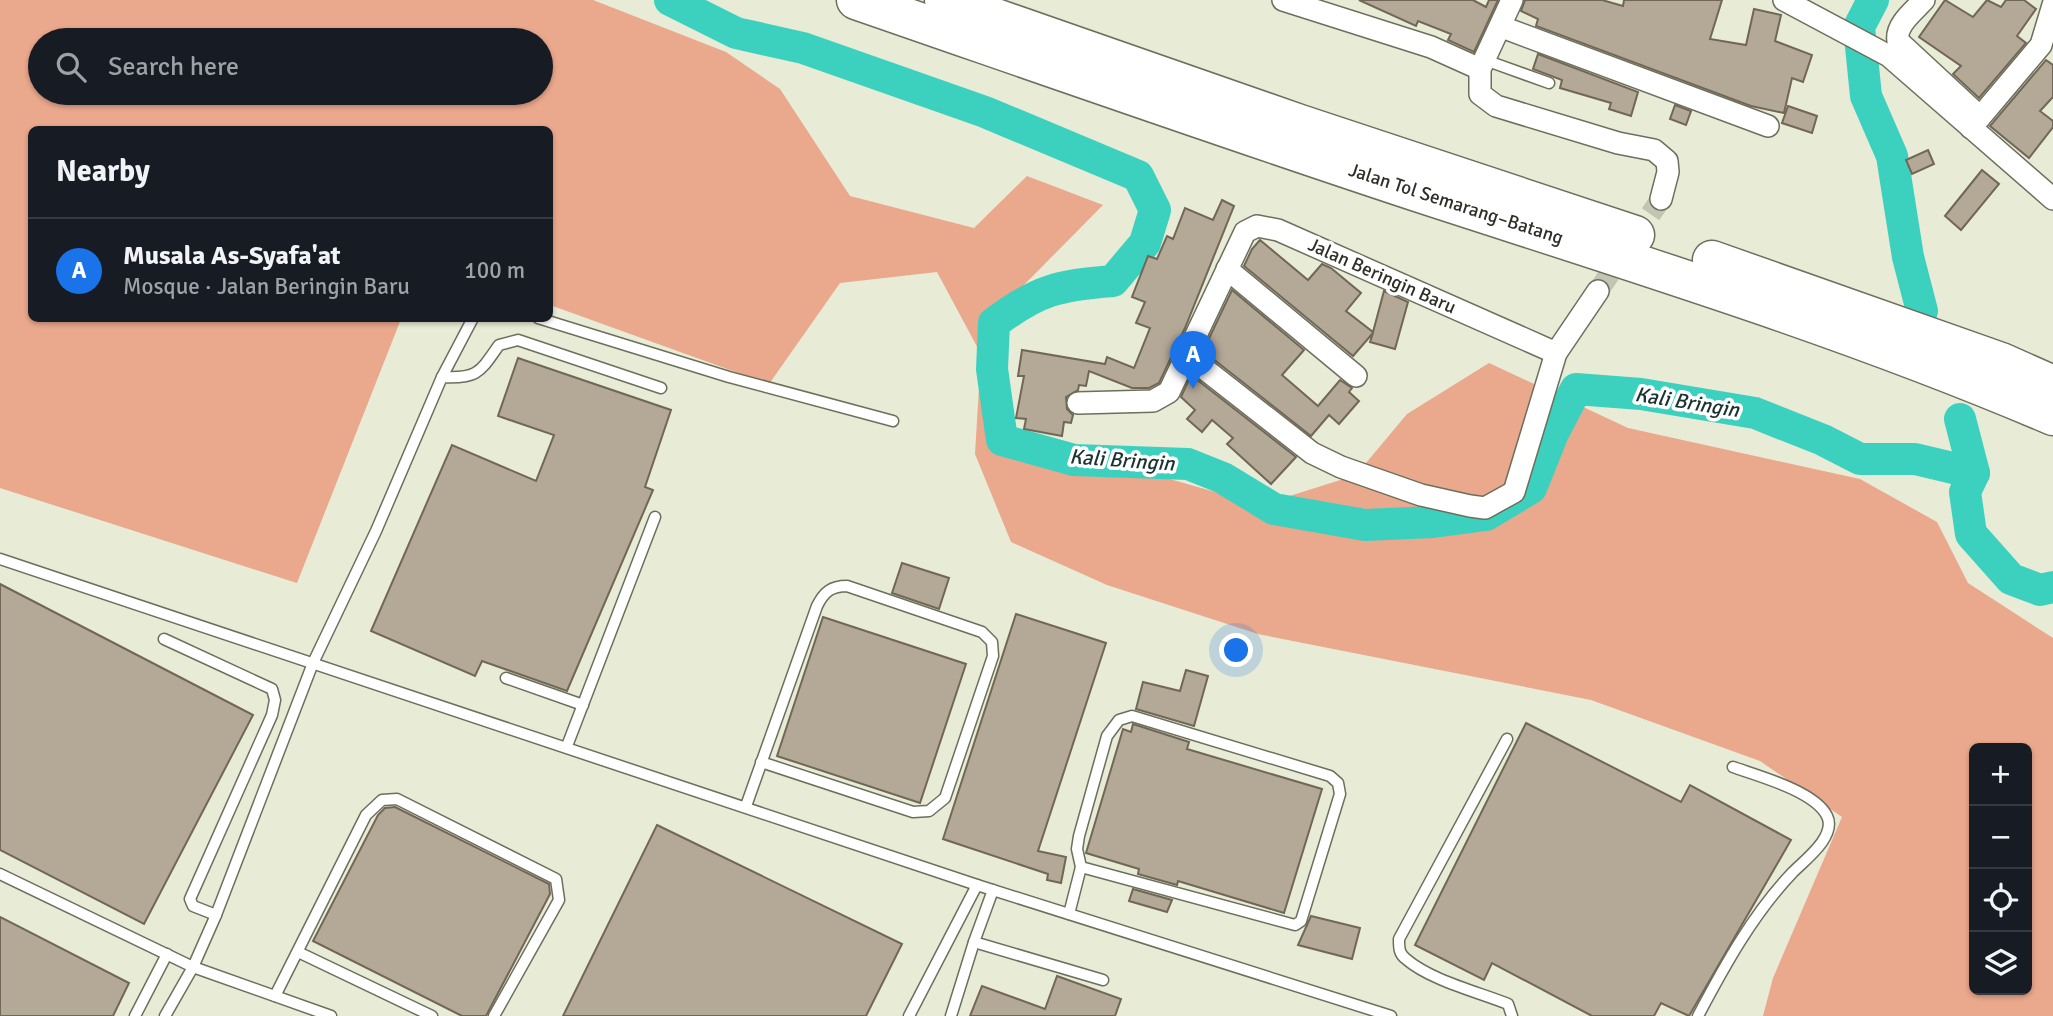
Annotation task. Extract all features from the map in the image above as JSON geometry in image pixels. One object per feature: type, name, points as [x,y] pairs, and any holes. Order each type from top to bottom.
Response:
[{"type":"highway","name":"Jalan Tol Semarang–Batang","points":[[856,0],[1296,152],[1710,288],[1928,351]]},
{"type":"highway","name":"Jalan Tol Semarang–Batang","points":[[944,0],[1300,124],[1705,258],[1928,351],[2006,380],[2053,384]]},
{"type":"highway","name":"Jalan Tol Semarang–Batang","points":[[2006,380],[2053,416]]},
{"type":"street","points":[[1283,0],[1483,64]]},
{"type":"street","points":[[1512,0],[1483,64],[1480,94],[1496,106],[1618,143],[1654,150],[1667,161],[1668,172],[1661,199]]},
{"type":"street","points":[[1784,0],[1813,13],[1889,56],[1975,123]]},
{"type":"street","points":[[1924,0],[1901,26],[1897,34],[1898,41],[1975,123],[2053,199]]},
{"type":"street","points":[[1975,123],[2041,45],[2053,5]]},
{"type":"street","points":[[1502,27],[1768,126]]},
{"type":"street","name":"Jalan Beringin Baru","points":[[1078,403],[1153,401],[1169,392],[1245,232],[1257,226],[1278,230],[1556,353]]},
{"type":"street","points":[[1227,268],[1356,376]]},
{"type":"street","points":[[1188,356],[1312,453],[1389,485],[1485,508],[1514,492],[1549,385],[1556,353],[1598,291]]},
{"type":"lane","points":[[1483,64],[1549,83]]},
{"type":"lane","points":[[166,1016],[193,967],[216,915],[313,663],[376,531],[442,377],[471,322]]},
{"type":"lane","points":[[551,322],[729,377],[893,421]]},
{"type":"lane","points":[[442,377],[466,378],[478,374],[499,345],[518,340],[661,388]]},
{"type":"lane","points":[[567,746],[655,517]]},
{"type":"lane","points":[[0,559],[977,885],[1391,1016]]},
{"type":"lane","points":[[746,806],[761,762],[817,607],[823,595],[834,586],[847,586],[982,632],[992,642],[993,656],[945,798],[929,811],[914,812],[761,762]]},
{"type":"lane","points":[[164,639],[272,690],[275,700],[272,715],[190,900],[193,906],[216,915]]},
{"type":"lane","points":[[506,678],[583,705]]},
{"type":"lane","points":[[1069,915],[1081,867],[1077,849],[1079,836],[1107,736],[1119,720],[1132,716],[1331,776],[1338,783],[1340,794],[1301,921],[1295,925],[1081,867]]},
{"type":"lane","points":[[1507,739],[1399,939],[1399,951],[1405,959],[1430,973],[1508,1004],[1512,1016]]},
{"type":"lane","points":[[1698,1016],[1763,906],[1814,853],[1828,828],[1828,817],[1799,792],[1733,767]]},
{"type":"lane","points":[[275,996],[366,815],[382,800],[397,799],[556,879],[559,900],[494,1016]]},
{"type":"lane","points":[[0,874],[193,967],[331,1016]]},
{"type":"lane","points":[[909,1016],[977,885]]},
{"type":"lane","points":[[951,1016],[993,890]]},
{"type":"lane","points":[[974,942],[1103,980]]},
{"type":"lane","points":[[298,952],[432,1016]]},
{"type":"lane","points":[[135,1016],[167,954]]},
{"type":"shaded area","points":[[0,0],[593,0],[726,52],[780,89],[850,196],[974,228],[1027,176],[1103,205],[1018,291],[1002,355],[1013,424],[1021,440],[1056,459],[1145,472],[1261,505],[1356,475],[1407,414],[1489,363],[1628,428],[1860,479],[1937,522],[1968,583],[2053,638],[2053,1016],[1763,1016],[1773,978],[1842,817],[1760,761],[1591,700],[1258,634],[1107,585],[1011,542],[975,454],[981,354],[937,272],[840,283],[769,384],[553,306],[553,126],[28,126],[28,322],[400,322],[297,583],[0,488]]},
{"type":"building","points":[[1359,0],[1473,0],[1486,7],[1489,0],[1498,0],[1474,52],[1448,40],[1451,34],[1418,21],[1416,26]]},
{"type":"building","points":[[1525,0],[1602,0],[1623,6],[1624,0],[1722,0],[1710,39],[1746,45],[1754,9],[1781,15],[1775,41],[1812,55],[1803,82],[1792,78],[1784,113],[1751,106],[1536,26],[1538,19],[1521,11]]},
{"type":"building","points":[[1945,0],[1973,17],[1987,0],[2001,7],[2006,0],[2024,0],[2036,9],[2017,36],[2026,43],[1979,98],[1953,74],[1961,66],[1919,37]]},
{"type":"building","points":[[1538,54],[1638,92],[1631,116],[1609,109],[1611,103],[1560,88],[1562,80],[1533,69]]},
{"type":"building","points":[[2046,60],[2053,65],[2053,97],[2040,111],[2053,121],[2053,127],[2029,158],[1990,126]]},
{"type":"building","points":[[1675,105],[1691,111],[1686,125],[1670,119]]},
{"type":"building","points":[[1788,106],[1817,116],[1812,133],[1782,123]]},
{"type":"building","points":[[1928,150],[1934,164],[1912,174],[1906,160]]},
{"type":"building","points":[[1982,170],[1999,184],[1961,230],[1945,216]]},
{"type":"building","points":[[1222,200],[1234,206],[1185,328],[1159,383],[1149,388],[1132,388],[1089,371],[1086,386],[1079,385],[1078,390],[1066,397],[1067,409],[1073,415],[1071,423],[1064,422],[1062,436],[1024,429],[1026,419],[1016,418],[1024,376],[1018,376],[1022,350],[1105,364],[1107,357],[1134,368],[1150,328],[1136,323],[1145,302],[1132,297],[1148,256],[1157,259],[1167,236],[1173,239],[1185,208],[1213,220]]},
{"type":"building","points":[[1260,240],[1308,280],[1322,264],[1331,268],[1361,293],[1346,311],[1373,332],[1384,291],[1408,302],[1395,349],[1370,342],[1373,333],[1353,356],[1244,266]]},
{"type":"building","points":[[1232,290],[1304,350],[1282,375],[1318,406],[1340,380],[1352,388],[1349,392],[1359,401],[1339,424],[1329,415],[1311,436],[1203,351]]},
{"type":"building","points":[[518,358],[671,410],[645,487],[653,490],[567,691],[482,661],[475,676],[371,631],[452,445],[536,481],[554,435],[498,416]]},
{"type":"building","points":[[1191,375],[1296,457],[1271,484],[1227,444],[1233,438],[1212,420],[1202,432],[1187,419],[1195,410],[1181,397]]},
{"type":"building","points":[[902,563],[949,578],[939,609],[892,593]]},
{"type":"building","points":[[0,584],[253,715],[144,924],[0,850]]},
{"type":"building","points":[[1016,614],[1106,643],[1038,851],[1066,857],[1061,883],[1047,880],[1048,874],[943,839]]},
{"type":"building","points":[[823,617],[966,664],[920,803],[777,756]]},
{"type":"building","points":[[1186,670],[1208,676],[1194,726],[1136,709],[1143,682],[1180,691]]},
{"type":"building","points":[[1526,723],[1681,802],[1690,785],[1791,840],[1689,1016],[1661,1003],[1654,1016],[1592,1016],[1492,963],[1484,980],[1415,945]]},
{"type":"building","points":[[1133,724],[1189,742],[1187,749],[1322,789],[1284,913],[1178,881],[1177,885],[1138,874],[1139,869],[1086,853],[1123,729],[1131,732]]},
{"type":"building","points":[[395,807],[549,884],[550,894],[486,1016],[462,1016],[313,941],[378,815],[385,808]]},
{"type":"building","points":[[657,825],[902,944],[866,1016],[563,1016]]},
{"type":"building","points":[[1133,889],[1172,900],[1167,912],[1129,901]]},
{"type":"building","points":[[1311,916],[1360,928],[1352,959],[1298,945]]},
{"type":"building","points":[[0,917],[129,983],[113,1016],[0,1016]]},
{"type":"building","points":[[1057,976],[1121,999],[1115,1016],[970,1016],[982,986],[1045,1009]]},
{"type":"waterway","name":"Kali Bringin","points":[[670,0],[736,33],[803,48],[985,112],[1138,176],[1155,210],[1145,243],[1113,281],[1050,291],[1024,303],[994,323],[992,369],[1002,440],[1074,460],[1188,464],[1223,478],[1274,509],[1365,525],[1433,522],[1486,515],[1531,488],[1553,433],[1576,389],[1641,394],[1755,413],[1823,440],[1860,459],[1915,459],[1974,473],[1965,492],[1971,534],[2011,579],[2040,590],[2053,587]]},
{"type":"waterway","points":[[1873,0],[1859,27],[1866,96],[1892,156],[1908,257],[1922,311]]},
{"type":"waterway","points":[[1960,419],[1974,473]]},
{"type":"tunnel","points":[[1598,291],[1661,199]]},
{"type":"place","name":"Musala As-Syafa'at","points":[[1193,389]]}]
